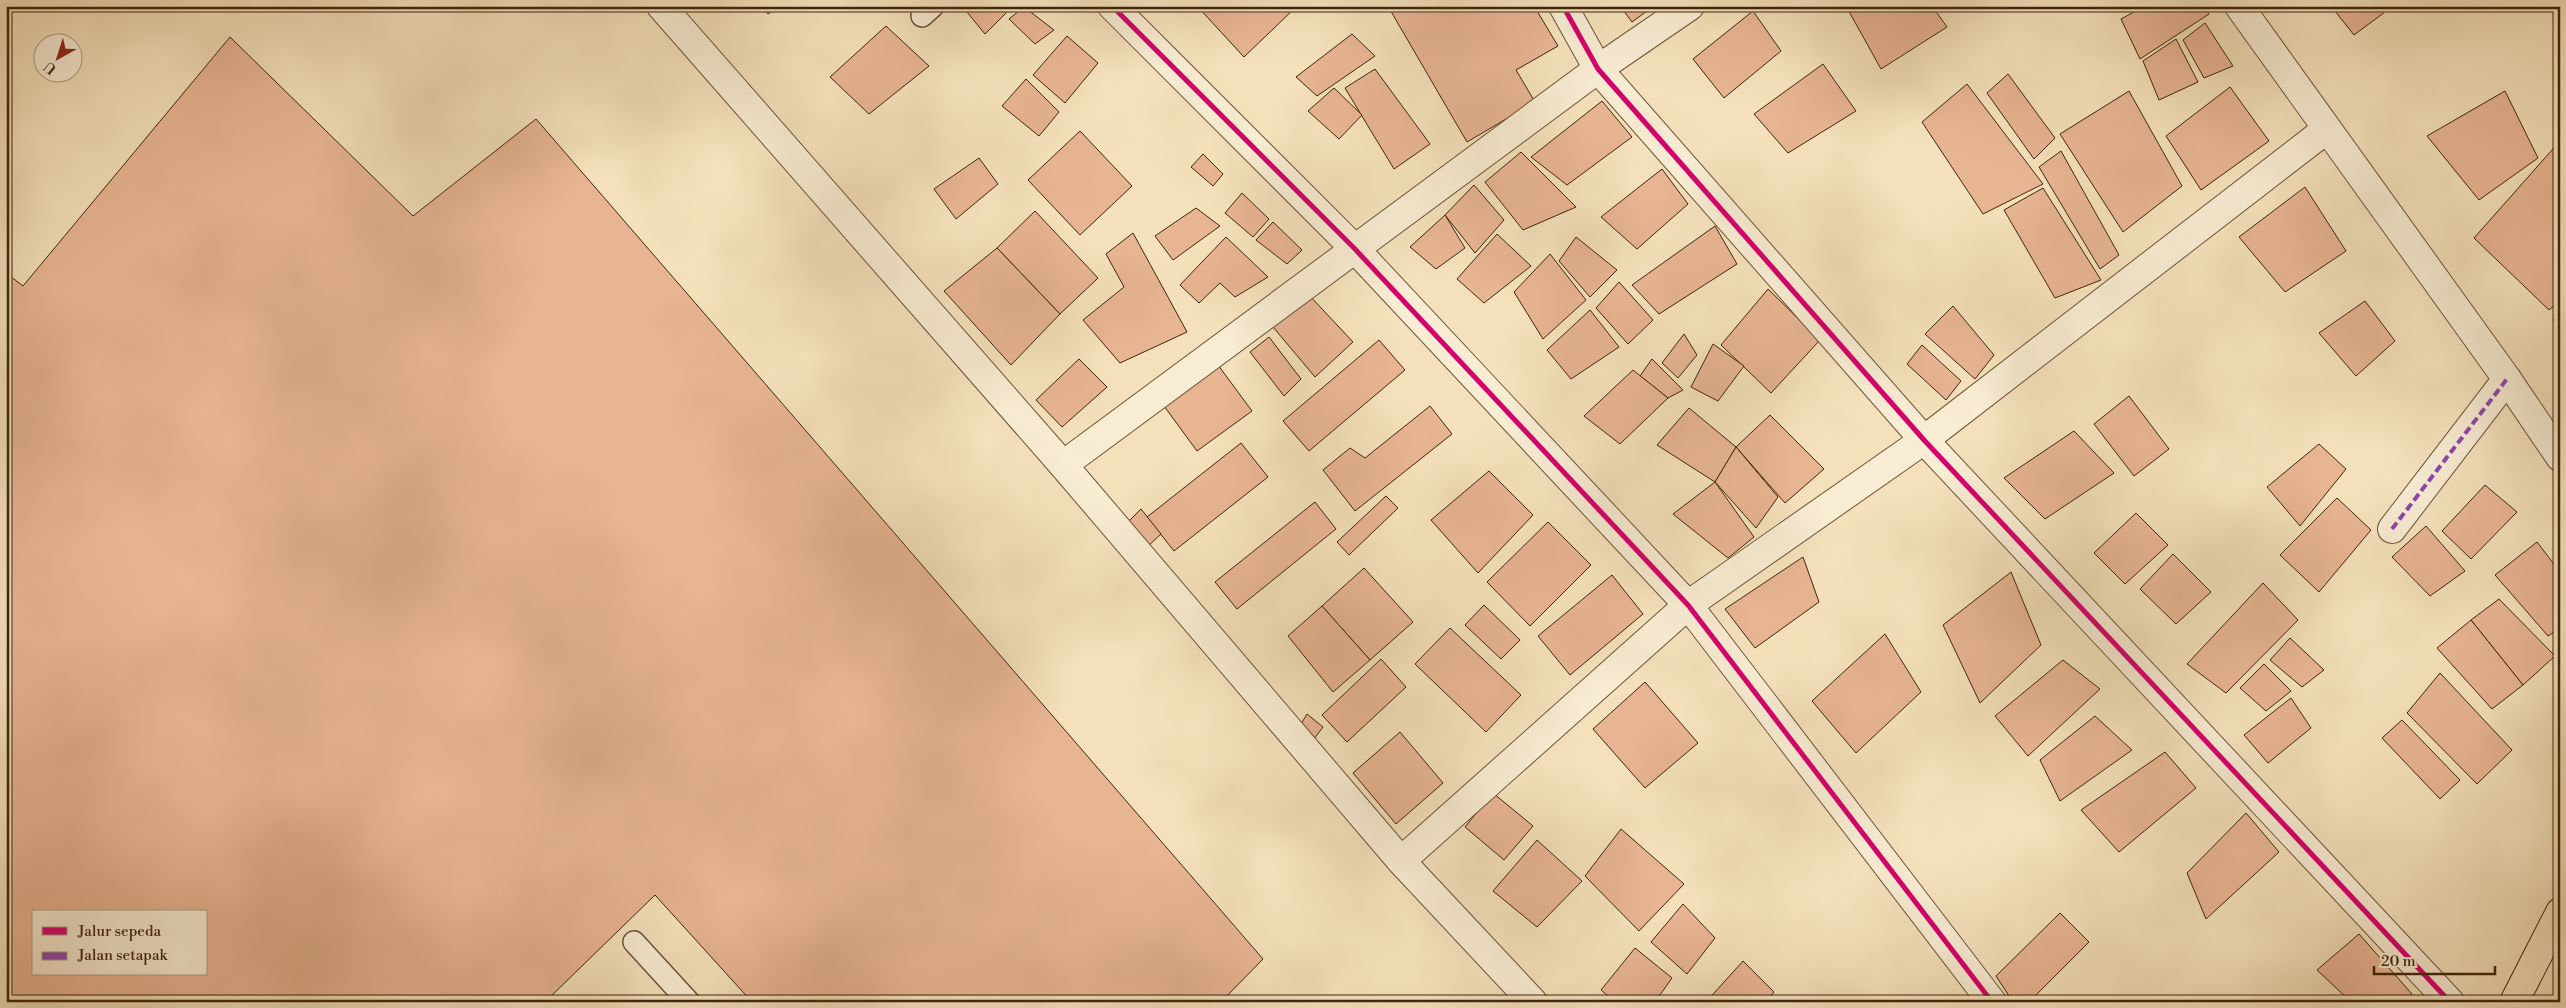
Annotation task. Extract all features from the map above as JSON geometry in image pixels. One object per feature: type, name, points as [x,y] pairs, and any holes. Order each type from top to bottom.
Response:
[{"type":"main road","points":[[2514,1002],[2560,912]]},
{"type":"street","points":[[661,6],[1063,465],[1401,861],[1533,1002]]},
{"type":"street","points":[[1112,6],[1354,248],[1688,605],[1992,1002]]},
{"type":"street","points":[[1563,6],[1598,68],[1924,440],[2450,1002]]},
{"type":"street","points":[[1063,465],[1598,68],[1690,6]]},
{"type":"street","points":[[2239,6],[2507,379],[2560,457]]},
{"type":"street","points":[[1401,861],[1688,605],[1924,440],[2327,129]]},
{"type":"street","points":[[2392,529],[2507,379]]},
{"type":"lane","points":[[634,942],[689,1002]]},
{"type":"building","points":[[760,6],[779,6],[768,14]]},
{"type":"building","points":[[962,6],[1013,6],[985,34]]},
{"type":"building","points":[[1197,6],[1297,6],[1244,57]]},
{"type":"building","points":[[1393,6],[1534,6],[1558,46],[1516,70],[1535,102],[1467,142],[1389,8]]},
{"type":"building","points":[[1620,6],[1654,6],[1632,22]]},
{"type":"building","points":[[1846,6],[1932,6],[1947,27],[1881,69]]},
{"type":"building","points":[[2145,6],[2203,6],[2209,14],[2140,59],[2121,19]]},
{"type":"building","points":[[2331,6],[2393,6],[2354,35]]},
{"type":"building","points":[[1024,7],[1054,30],[1035,44],[1009,19]]},
{"type":"building","points":[[1753,11],[1781,51],[1724,98],[1693,59]]},
{"type":"building","points":[[2205,23],[2233,66],[2204,78],[2183,40]]},
{"type":"building","points":[[886,26],[929,66],[869,114],[830,77]]},
{"type":"building","points":[[1352,34],[1375,56],[1317,96],[1296,77]]},
{"type":"building","points":[[1067,36],[1098,63],[1065,103],[1033,75]]},
{"type":"building","points":[[230,37],[413,216],[536,119],[1263,959],[1221,1002],[752,1002],[655,895],[545,1002],[6,1002],[6,273],[23,286]]},
{"type":"building","points":[[2176,39],[2198,82],[2159,100],[2143,61]]},
{"type":"building","points":[[1823,64],[1856,111],[1788,153],[1754,114]]},
{"type":"building","points":[[1375,69],[1430,144],[1394,169],[1345,88]]},
{"type":"building","points":[[2008,74],[2055,138],[2034,159],[1987,93]]},
{"type":"building","points":[[1026,79],[1059,112],[1039,136],[1002,106]]},
{"type":"building","points":[[1967,84],[2043,184],[1983,214],[1922,122]]},
{"type":"building","points":[[2230,87],[2269,141],[2201,190],[2166,136]]},
{"type":"building","points":[[1334,88],[1362,115],[1339,139],[1308,111]]},
{"type":"building","points":[[2129,91],[2182,186],[2123,232],[2060,134]]},
{"type":"building","points":[[2505,91],[2538,158],[2479,200],[2427,136]]},
{"type":"building","points":[[1602,101],[1632,137],[1567,185],[1531,157]]},
{"type":"building","points":[[1080,131],[1132,186],[1080,235],[1028,180]]},
{"type":"building","points":[[2560,141],[2560,301],[2549,310],[2474,238]]},
{"type":"building","points":[[2061,151],[2119,255],[2100,269],[2039,167]]},
{"type":"building","points":[[1521,152],[1576,207],[1523,230],[1485,182]]},
{"type":"building","points":[[1203,154],[1223,174],[1213,186],[1191,167]]},
{"type":"building","points":[[979,158],[998,184],[956,219],[934,189]]},
{"type":"building","points":[[1662,169],[1688,204],[1637,249],[1601,217]]},
{"type":"building","points":[[1474,185],[1504,220],[1475,253],[1445,215]]},
{"type":"building","points":[[2305,187],[2346,251],[2285,292],[2239,237]]},
{"type":"building","points":[[2043,188],[2101,280],[2055,298],[2004,210]]},
{"type":"building","points":[[1242,193],[1269,219],[1253,237],[1225,213]]},
{"type":"building","points":[[1196,208],[1220,226],[1173,260],[1155,236]]},
{"type":"building","points":[[1035,211],[1098,278],[1060,314],[997,248]]},
{"type":"building","points":[[1445,215],[1465,248],[1436,269],[1410,247]]},
{"type":"building","points":[[1273,222],[1302,250],[1287,264],[1256,240]]},
{"type":"building","points":[[1715,226],[1737,264],[1659,314],[1632,285]]},
{"type":"building","points":[[1133,233],[1187,332],[1120,363],[1083,320],[1124,287],[1106,254]]},
{"type":"building","points":[[1497,234],[1531,266],[1484,303],[1457,279]]},
{"type":"building","points":[[1226,237],[1268,277],[1235,297],[1220,283],[1199,303],[1180,285]]},
{"type":"building","points":[[1576,237],[1617,270],[1590,297],[1559,261]]},
{"type":"building","points":[[997,248],[1060,314],[1011,365],[944,291]]},
{"type":"building","points":[[1550,254],[1586,300],[1543,339],[1514,292]]},
{"type":"building","points":[[1619,282],[1653,320],[1628,344],[1596,308]]},
{"type":"building","points":[[1768,289],[1820,340],[1771,393],[1721,345]]},
{"type":"building","points":[[1309,295],[1353,342],[1315,377],[1273,327]]},
{"type":"building","points":[[2365,301],[2395,341],[2356,376],[2319,333]]},
{"type":"building","points":[[1953,306],[1994,355],[1975,379],[1925,334]]},
{"type":"building","points":[[1590,310],[1619,347],[1571,379],[1547,350]]},
{"type":"building","points":[[2560,314],[2560,328],[2553,320]]},
{"type":"building","points":[[1684,334],[1697,355],[1678,378],[1662,363]]},
{"type":"building","points":[[1269,337],[1301,379],[1284,396],[1250,352]]},
{"type":"building","points":[[1379,340],[1405,370],[1309,451],[1283,421]]},
{"type":"building","points":[[1713,344],[1744,366],[1718,401],[1691,387]]},
{"type":"building","points":[[1922,345],[1961,381],[1946,400],[1907,364]]},
{"type":"building","points":[[1079,359],[1107,387],[1062,427],[1036,400]]},
{"type":"building","points":[[1652,359],[1683,390],[1668,398],[1640,376]]},
{"type":"building","points":[[1218,365],[1252,411],[1197,451],[1164,406]]},
{"type":"building","points":[[1633,370],[1668,398],[1620,444],[1584,416]]},
{"type":"building","points":[[2129,396],[2169,449],[2134,476],[2094,424]]},
{"type":"building","points":[[1430,406],[1452,434],[1355,511],[1323,470],[1350,448],[1365,458]]},
{"type":"building","points":[[1689,408],[1736,447],[1715,482],[1657,445]]},
{"type":"building","points":[[1770,415],[1824,469],[1785,503],[1736,447]]},
{"type":"building","points":[[2074,431],[2114,473],[2045,519],[2004,478]]},
{"type":"building","points":[[1241,443],[1268,477],[1174,551],[1147,517]]},
{"type":"building","points":[[2319,444],[2346,469],[2300,526],[2267,487]]},
{"type":"building","points":[[1736,447],[1778,497],[1756,528],[1715,482]]},
{"type":"building","points":[[1489,471],[1533,515],[1478,573],[1431,520]]},
{"type":"building","points":[[1715,482],[1754,537],[1728,558],[1673,514]]},
{"type":"building","points":[[2485,485],[2517,512],[2471,559],[2442,531]]},
{"type":"building","points":[[1386,496],[1398,508],[1349,555],[1337,542]]},
{"type":"building","points":[[2337,498],[2371,530],[2319,592],[2280,555]]},
{"type":"building","points":[[1315,502],[1336,529],[1237,609],[1215,582]]},
{"type":"building","points":[[1141,509],[1161,534],[1145,549],[1126,524]]},
{"type":"building","points":[[2136,513],[2168,545],[2125,584],[2094,553]]},
{"type":"building","points":[[1548,522],[1591,565],[1530,626],[1487,582]]},
{"type":"building","points":[[2426,526],[2465,571],[2430,596],[2392,557]]},
{"type":"building","points":[[2537,542],[2560,572],[2560,628],[2548,636],[2495,575]]},
{"type":"building","points":[[2173,554],[2211,592],[2176,624],[2140,589]]},
{"type":"building","points":[[1803,557],[1819,602],[1755,648],[1725,609]]},
{"type":"building","points":[[1364,568],[1413,622],[1370,660],[1322,606]]},
{"type":"building","points":[[2011,572],[2041,645],[1980,703],[1943,625]]},
{"type":"building","points":[[1612,575],[1643,614],[1570,675],[1538,636]]},
{"type":"building","points":[[2263,583],[2298,620],[2226,693],[2187,664]]},
{"type":"building","points":[[2499,599],[2555,656],[2523,685],[2471,620]]},
{"type":"building","points":[[1484,605],[1520,640],[1501,659],[1465,625]]},
{"type":"building","points":[[1322,606],[1370,660],[1333,692],[1288,636]]},
{"type":"building","points":[[2471,620],[2523,685],[2492,709],[2437,648]]},
{"type":"building","points":[[1450,628],[1521,695],[1486,732],[1415,664]]},
{"type":"building","points":[[1885,634],[1921,692],[1856,753],[1812,701]]},
{"type":"building","points":[[2290,638],[2324,670],[2302,687],[2270,660]]},
{"type":"building","points":[[1381,659],[1406,687],[1347,742],[1322,715]]},
{"type":"building","points":[[2063,660],[2100,689],[2028,756],[1995,716]]},
{"type":"building","points":[[2264,664],[2291,691],[2266,711],[2240,688]]},
{"type":"building","points":[[2440,673],[2512,750],[2477,784],[2407,713]]},
{"type":"building","points":[[1645,682],[1698,743],[1645,788],[1593,729]]},
{"type":"building","points":[[2291,698],[2311,728],[2268,763],[2244,735]]},
{"type":"building","points":[[1307,714],[1323,727],[1308,747],[1295,734]]},
{"type":"building","points":[[2095,716],[2132,750],[2060,801],[2040,760]]},
{"type":"building","points":[[2402,720],[2460,780],[2440,799],[2382,738]]},
{"type":"building","points":[[1400,732],[1443,783],[1396,824],[1353,773]]},
{"type":"building","points":[[2165,752],[2196,788],[2119,852],[2081,810]]},
{"type":"building","points":[[1493,793],[1533,826],[1504,860],[1465,827]]},
{"type":"building","points":[[2246,813],[2279,852],[2206,919],[2187,873]]},
{"type":"building","points":[[1621,829],[1684,884],[1639,931],[1585,876]]},
{"type":"building","points":[[1537,840],[1582,881],[1537,927],[1493,891]]},
{"type":"building","points":[[1683,904],[1715,938],[1687,974],[1651,942]]},
{"type":"building","points":[[2060,913],[2089,942],[2029,1002],[2013,1002],[1996,976]]},
{"type":"building","points":[[2359,934],[2412,994],[2405,1002],[2351,1002],[2317,970]]},
{"type":"building","points":[[1635,948],[1672,978],[1655,1002],[1615,1002],[1601,990]]},
{"type":"building","points":[[1743,961],[1774,992],[1766,1002],[1706,1002]]},
{"type":"marked path","points":[[2392,529],[2507,379]]},
{"type":"cycle path","points":[[1112,6],[1354,248],[1688,605],[1992,1002]]},
{"type":"cycle path","points":[[1563,6],[1598,69],[1924,440],[2450,1002]]}]
